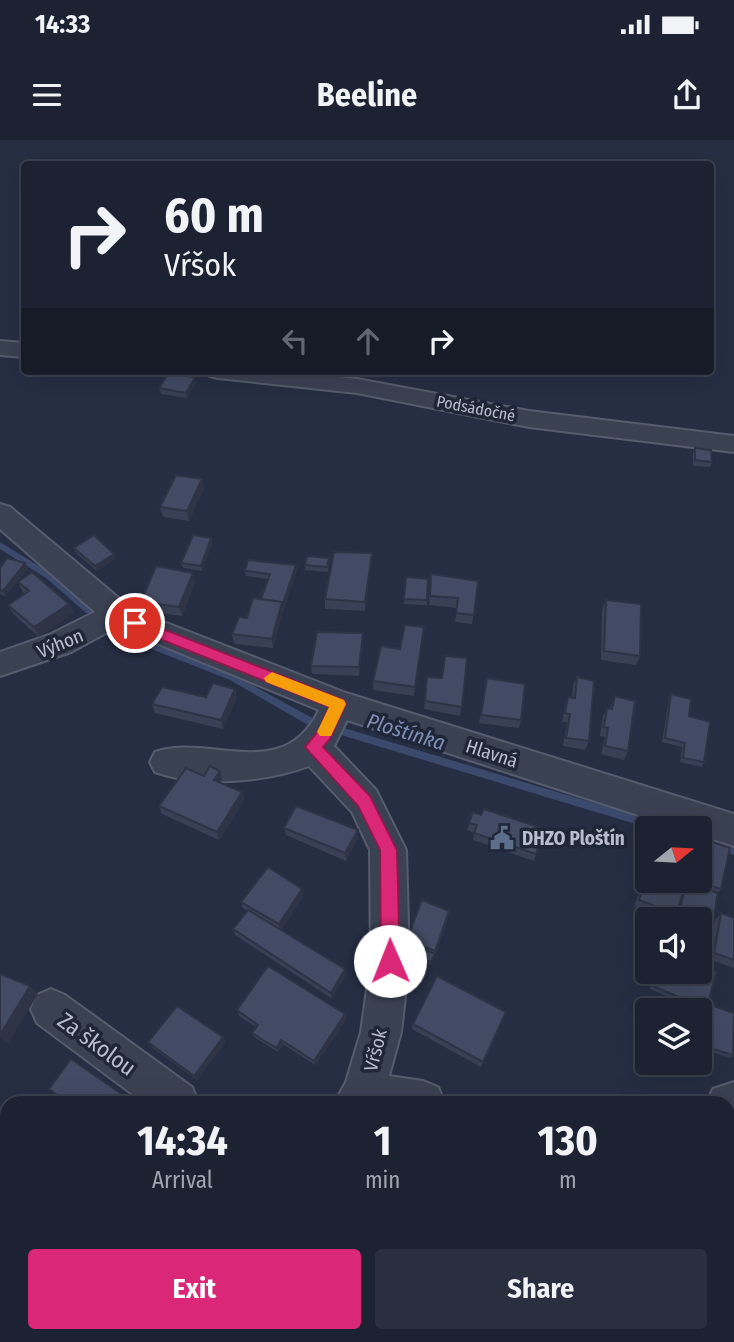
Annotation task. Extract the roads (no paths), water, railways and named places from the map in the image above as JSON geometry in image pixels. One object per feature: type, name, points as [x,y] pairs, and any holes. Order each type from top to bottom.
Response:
[{"type":"street","points":[[0,348],[21,350]]},
{"type":"street","name":"Podsádočné","points":[[256,375],[357,386],[529,419],[734,444]]},
{"type":"street","name":"Hlavná","points":[[3,518],[126,618],[327,725],[734,830]]},
{"type":"street","name":"Výhon","points":[[0,664],[46,651],[91,630],[126,618]]},
{"type":"street","points":[[167,762],[247,766],[277,763],[298,758],[327,725]]},
{"type":"street","name":"Vŕšok","points":[[327,725],[388,850],[390,961],[381,1032],[361,1096]]},
{"type":"street","name":"Za školou","points":[[51,1009],[169,1096]]},
{"type":"waterway","name":"Ploštínka","points":[[0,545],[49,576],[89,611]]},
{"type":"waterway","name":"Ploštínka","points":[[109,629],[233,678],[311,722],[635,819]]},
{"type":"waterway","name":"Ploštínka","points":[[712,844],[734,851]]},
{"type":"place","name":"DHZO Ploštín","points":[[502,838]]}]
